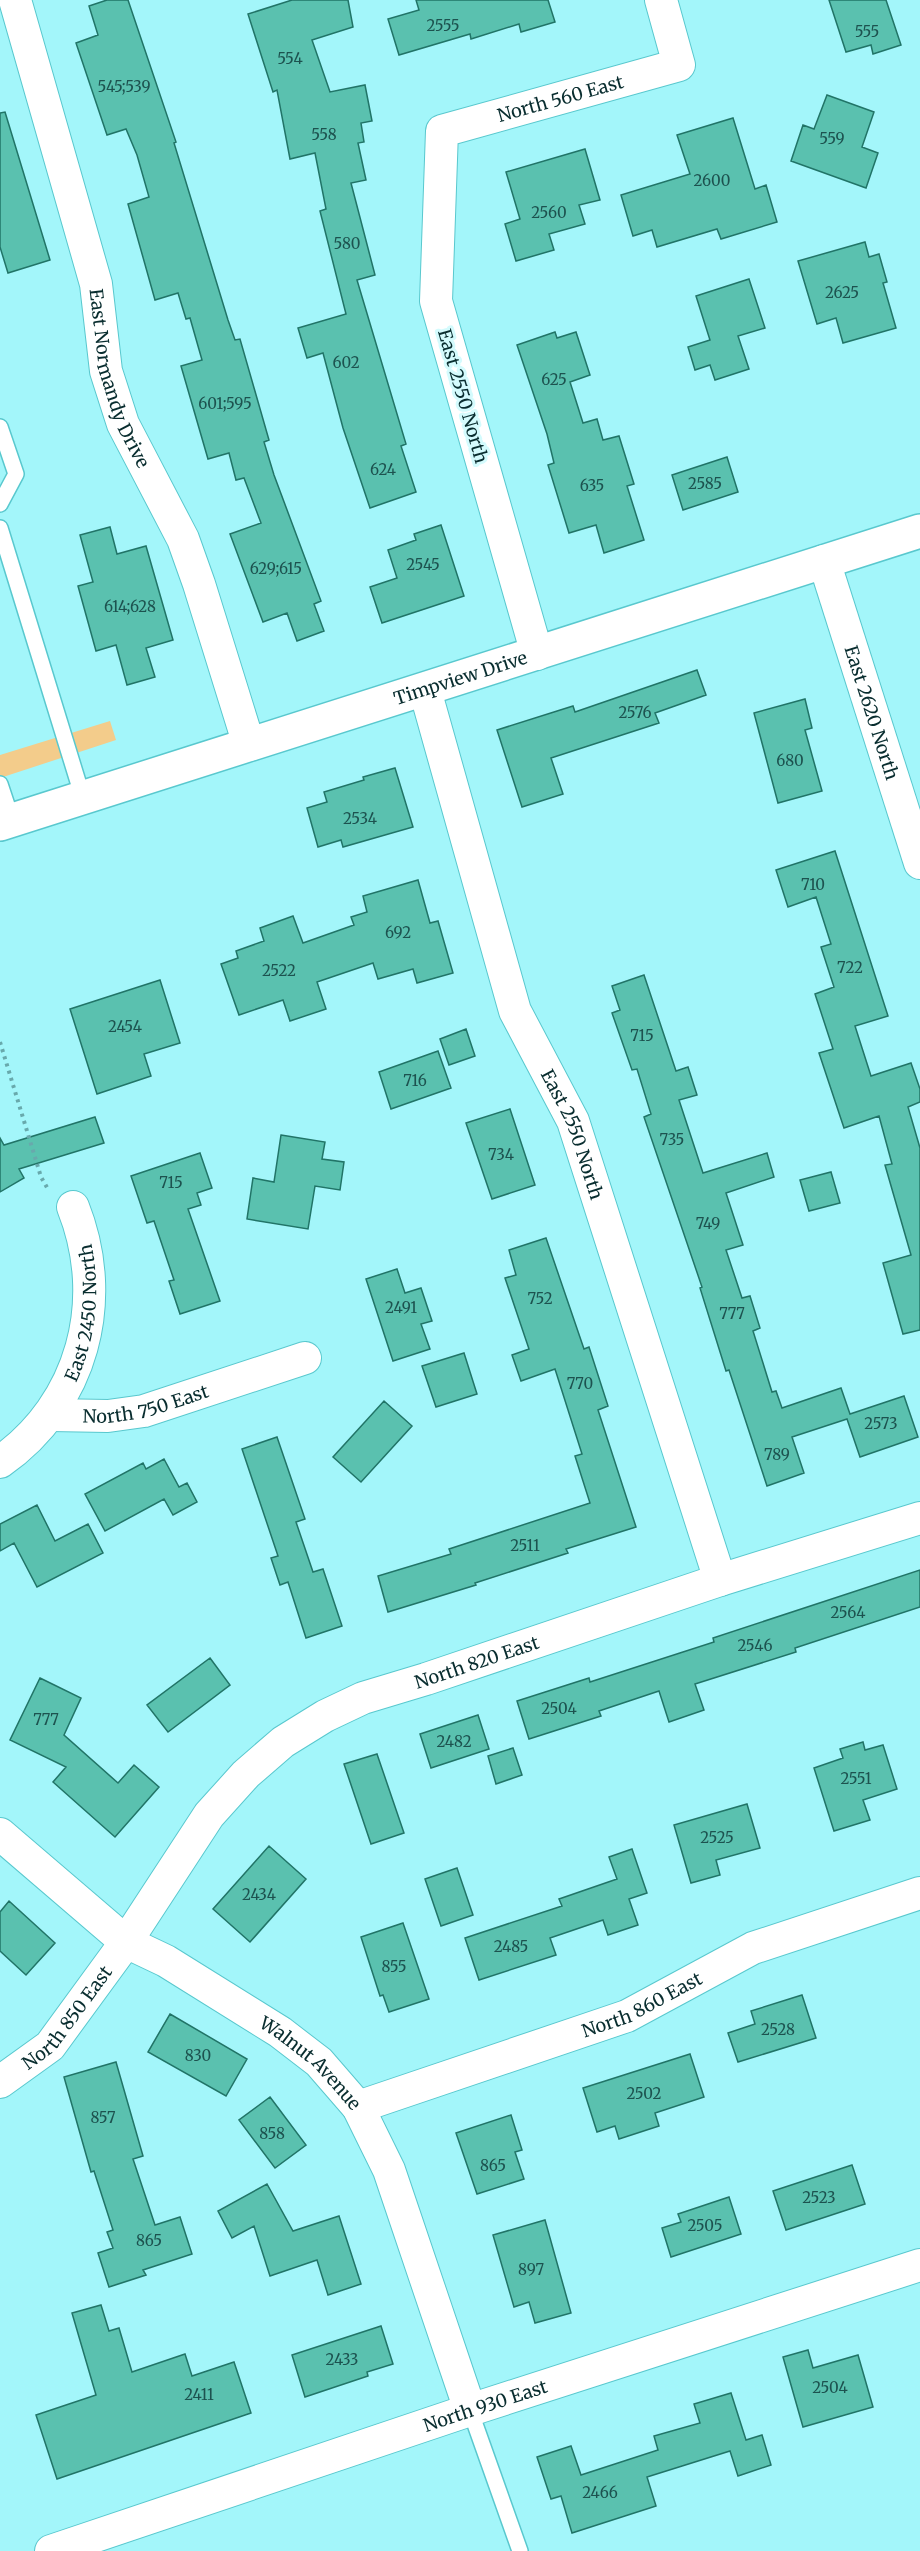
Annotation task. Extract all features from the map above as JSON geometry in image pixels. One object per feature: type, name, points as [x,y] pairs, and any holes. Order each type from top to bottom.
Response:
[{"type":"street","name":"East Normandy Drive","points":[[15,0],[96,284],[106,372],[123,424],[183,539],[249,745]]},
{"type":"street","name":"North 560 East","points":[[442,131],[679,65],[661,0]]},
{"type":"street","name":"East 2550 North","points":[[442,131],[436,301],[537,654]]},
{"type":"street","name":"Timpview Drive","points":[[6,822],[920,531]]},
{"type":"street","name":"East 2620 North","points":[[824,561],[920,863]]},
{"type":"street","name":"East 2550 North","points":[[424,690],[515,1011],[573,1121],[720,1580]]},
{"type":"street","name":"East 2450 North","points":[[51,1415],[72,1377],[82,1348],[90,1312],[89,1263],[73,1207]]},
{"type":"street","name":"North 750 East","points":[[51,1415],[108,1416],[144,1412],[305,1358]]},
{"type":"street","points":[[0,1462],[16,1451],[51,1415]]},
{"type":"street","name":"North 820 East","points":[[126,1942],[209,1815],[246,1774],[283,1743],[325,1716],[363,1698],[720,1580],[920,1518]]},
{"type":"street","name":"Walnut Avenue","points":[[0,1834],[126,1942],[166,1961],[280,2032],[319,2062],[357,2107],[389,2170],[470,2410]]},
{"type":"street","name":"North 860 East","points":[[357,2107],[627,2016],[753,1948],[920,1893]]},
{"type":"street","name":"North 850 East","points":[[0,2082],[50,2046],[126,1942]]},
{"type":"street","name":"North 930 East","points":[[51,2551],[470,2410],[920,2265]]},
{"type":"lane","points":[[0,427],[16,474],[0,504]]},
{"type":"lane","points":[[0,528],[83,798]]},
{"type":"lane","points":[[0,784],[6,822]]},
{"type":"lane","points":[[470,2410],[520,2551]]},
{"type":"path","points":[[0,1042],[47,1191],[62,1194],[73,1207]]},
{"type":"shaded area","points":[[110,721],[116,740],[0,778],[0,755]]},
{"type":"building","points":[[107,0],[128,0],[176,142],[174,143],[228,320],[235,340],[240,339],[269,440],[264,442],[274,475],[321,601],[314,604],[324,631],[297,641],[287,613],[263,622],[230,534],[261,523],[244,478],[236,480],[229,453],[208,459],[181,366],[202,360],[190,318],[186,319],[178,293],[155,300],[128,204],[149,197],[137,155],[126,129],[107,135],[76,43],[98,35],[89,6]]},
{"type":"building","points":[[292,0],[348,0],[353,27],[312,40],[330,92],[365,85],[372,121],[361,123],[364,142],[358,143],[366,180],[351,183],[375,275],[357,280],[406,444],[401,446],[416,492],[370,508],[343,428],[323,353],[307,358],[298,328],[346,314],[320,211],[326,209],[315,153],[290,159],[277,90],[273,92],[248,14]]},
{"type":"building","points":[[416,0],[548,0],[555,22],[521,32],[519,24],[471,39],[470,34],[399,55],[388,19],[419,10]]},
{"type":"building","points":[[829,0],[886,0],[901,45],[873,54],[871,45],[846,52]]},
{"type":"building","points":[[827,95],[874,112],[862,147],[878,153],[866,188],[791,161],[803,125],[814,129]]},
{"type":"building","points":[[5,112],[50,260],[8,273],[0,247],[0,113]]},
{"type":"building","points":[[733,118],[755,189],[766,185],[777,222],[721,239],[717,229],[657,247],[652,230],[633,236],[621,195],[690,174],[677,135]]},
{"type":"building","points":[[585,149],[600,200],[579,205],[585,224],[549,234],[554,250],[516,261],[505,224],[520,219],[506,172]]},
{"type":"building","points":[[865,242],[869,257],[879,254],[887,282],[883,283],[896,328],[843,343],[836,318],[817,324],[798,261]]},
{"type":"building","points":[[749,279],[765,328],[738,336],[749,369],[715,380],[710,365],[695,370],[688,347],[710,340],[696,296]]},
{"type":"building","points":[[555,332],[557,338],[576,332],[590,375],[570,382],[583,423],[597,419],[603,440],[619,436],[634,484],[627,486],[644,540],[604,553],[596,525],[569,533],[548,465],[554,463],[547,434],[517,345]]},
{"type":"building","points":[[727,457],[738,492],[683,510],[672,475]]},
{"type":"building","points":[[441,525],[464,596],[382,623],[370,587],[397,578],[388,550],[416,540],[414,534]]},
{"type":"building","points":[[110,527],[117,554],[146,546],[173,640],[146,648],[155,677],[127,685],[116,645],[96,651],[78,586],[93,582],[80,535]]},
{"type":"building","points":[[697,670],[706,695],[655,713],[659,723],[551,758],[563,794],[522,807],[497,730],[573,706],[575,712]]},
{"type":"building","points":[[805,699],[812,728],[805,730],[822,791],[778,803],[754,713]]},
{"type":"building","points":[[395,768],[413,827],[343,847],[341,840],[318,847],[307,808],[327,802],[324,792]]},
{"type":"building","points":[[835,851],[888,1016],[855,1026],[871,1076],[911,1063],[920,1089],[920,1102],[908,1107],[920,1148],[920,1330],[903,1334],[883,1263],[911,1255],[885,1165],[892,1164],[879,1116],[844,1128],[819,1053],[833,1049],[815,994],[834,987],[821,947],[831,944],[816,897],[788,907],[776,870]]},
{"type":"building","points":[[418,880],[430,923],[438,921],[453,973],[417,983],[413,969],[378,979],[373,963],[317,982],[326,1009],[290,1021],[283,1000],[239,1015],[221,964],[238,958],[236,951],[264,941],[260,928],[293,916],[303,943],[354,925],[351,917],[367,912],[363,896]]},
{"type":"building","points":[[644,975],[676,1071],[688,1067],[697,1095],[679,1100],[703,1173],[767,1153],[774,1177],[726,1193],[743,1245],[726,1250],[742,1298],[750,1296],[760,1328],[753,1331],[772,1392],[776,1391],[782,1408],[841,1388],[850,1414],[904,1396],[918,1437],[860,1457],[847,1419],[792,1437],[804,1473],[767,1486],[729,1370],[726,1371],[700,1288],[702,1287],[644,1117],[651,1114],[637,1069],[632,1070],[612,1013],[620,1010],[612,986]]},
{"type":"building","points":[[160,980],[180,1043],[144,1054],[151,1076],[97,1094],[70,1009]]},
{"type":"building","points":[[466,1029],[475,1056],[449,1065],[440,1039]]},
{"type":"building","points":[[438,1051],[451,1088],[391,1109],[379,1072]]},
{"type":"building","points":[[510,1109],[535,1185],[492,1199],[466,1123]]},
{"type":"building","points":[[95,1117],[104,1143],[19,1169],[24,1178],[0,1192],[0,1138],[4,1145]]},
{"type":"building","points":[[281,1135],[325,1142],[322,1159],[344,1162],[340,1190],[315,1186],[308,1229],[247,1219],[253,1178],[274,1182]]},
{"type":"building","points":[[200,1153],[212,1188],[197,1193],[201,1205],[188,1209],[220,1301],[180,1314],[169,1281],[174,1280],[154,1221],[147,1223],[131,1176]]},
{"type":"building","points":[[831,1172],[840,1203],[809,1211],[800,1180]]},
{"type":"building","points":[[546,1238],[584,1349],[589,1347],[608,1406],[598,1410],[636,1527],[566,1549],[568,1553],[475,1583],[476,1585],[388,1612],[378,1576],[451,1554],[449,1549],[590,1503],[575,1456],[582,1454],[555,1369],[521,1381],[512,1355],[529,1349],[505,1278],[516,1275],[509,1250]]},
{"type":"building","points":[[397,1269],[405,1293],[421,1288],[432,1321],[421,1324],[430,1349],[393,1361],[366,1279]]},
{"type":"building","points":[[464,1353],[477,1394],[436,1407],[422,1366]]},
{"type":"building","points":[[384,1401],[412,1426],[361,1482],[333,1457]]},
{"type":"building","points":[[277,1437],[305,1519],[296,1522],[313,1572],[323,1569],[342,1626],[306,1638],[288,1582],[280,1585],[271,1558],[278,1556],[242,1449]]},
{"type":"building","points":[[164,1459],[179,1487],[187,1483],[197,1502],[173,1515],[164,1499],[105,1531],[85,1494],[143,1463],[146,1469]]},
{"type":"building","points":[[37,1505],[55,1541],[88,1524],[103,1553],[37,1587],[14,1543],[0,1551],[0,1524]]},
{"type":"building","points":[[920,1570],[920,1607],[795,1648],[796,1652],[695,1684],[704,1710],[669,1722],[659,1691],[599,1711],[601,1716],[529,1739],[517,1701],[589,1678],[590,1682],[714,1642],[713,1638]]},
{"type":"building","points":[[210,1658],[230,1685],[168,1732],[147,1705]]},
{"type":"building","points":[[40,1678],[81,1698],[64,1735],[118,1783],[134,1765],[159,1787],[115,1837],[53,1782],[66,1767],[10,1740]]},
{"type":"building","points":[[478,1715],[489,1749],[431,1768],[420,1734]]},
{"type":"building","points":[[863,1742],[865,1750],[883,1745],[897,1789],[863,1800],[870,1820],[834,1831],[814,1768],[843,1758],[840,1749]]},
{"type":"building","points":[[513,1748],[522,1775],[496,1784],[488,1756]]},
{"type":"building","points":[[377,1754],[404,1833],[371,1844],[344,1764]]},
{"type":"building","points":[[747,1804],[760,1848],[716,1860],[720,1875],[691,1883],[674,1825]]},
{"type":"building","points":[[269,1846],[306,1879],[250,1942],[213,1909]]},
{"type":"building","points":[[632,1849],[647,1893],[629,1899],[638,1925],[608,1935],[603,1920],[550,1938],[556,1955],[479,1980],[465,1938],[562,1906],[559,1899],[617,1879],[609,1857]]},
{"type":"building","points":[[457,1868],[473,1915],[441,1926],[425,1879]]},
{"type":"building","points":[[9,1901],[55,1943],[26,1975],[0,1951],[0,1912]]},
{"type":"building","points":[[403,1923],[429,1999],[389,2012],[383,1995],[380,1996],[361,1937]]},
{"type":"building","points":[[802,1995],[816,2038],[738,2062],[728,2033],[755,2024],[751,2011]]},
{"type":"building","points":[[170,2014],[247,2059],[226,2096],[148,2052]]},
{"type":"building","points":[[690,2054],[704,2097],[655,2113],[659,2126],[619,2139],[615,2126],[597,2132],[583,2088]]},
{"type":"building","points":[[116,2062],[143,2156],[133,2159],[155,2225],[180,2217],[192,2254],[143,2270],[146,2275],[109,2287],[98,2253],[113,2248],[107,2232],[113,2230],[94,2171],[91,2172],[64,2077]]},
{"type":"building","points":[[270,2097],[306,2145],[275,2168],[239,2120]]},
{"type":"building","points":[[511,2115],[522,2150],[515,2152],[524,2179],[477,2194],[456,2133]]},
{"type":"building","points":[[852,2165],[865,2204],[786,2230],[773,2191]]},
{"type":"building","points":[[267,2184],[293,2231],[339,2216],[361,2284],[328,2295],[317,2260],[270,2276],[254,2226],[232,2238],[218,2211]]},
{"type":"building","points":[[729,2197],[741,2234],[671,2257],[662,2228],[681,2222],[678,2214]]},
{"type":"building","points":[[545,2220],[571,2313],[535,2323],[529,2302],[514,2307],[493,2235]]},
{"type":"building","points":[[101,2305],[109,2331],[119,2328],[132,2372],[185,2354],[192,2376],[234,2362],[251,2413],[57,2479],[36,2415],[96,2395],[72,2313]]},
{"type":"building","points":[[381,2326],[393,2364],[367,2372],[368,2376],[305,2397],[292,2355]]},
{"type":"building","points":[[808,2350],[813,2368],[858,2355],[873,2407],[803,2427],[783,2357]]},
{"type":"building","points":[[731,2393],[746,2440],[762,2435],[771,2465],[738,2476],[730,2451],[647,2477],[656,2506],[572,2533],[561,2496],[551,2499],[537,2457],[571,2446],[581,2475],[658,2450],[654,2436],[700,2423],[694,2404]]}]
